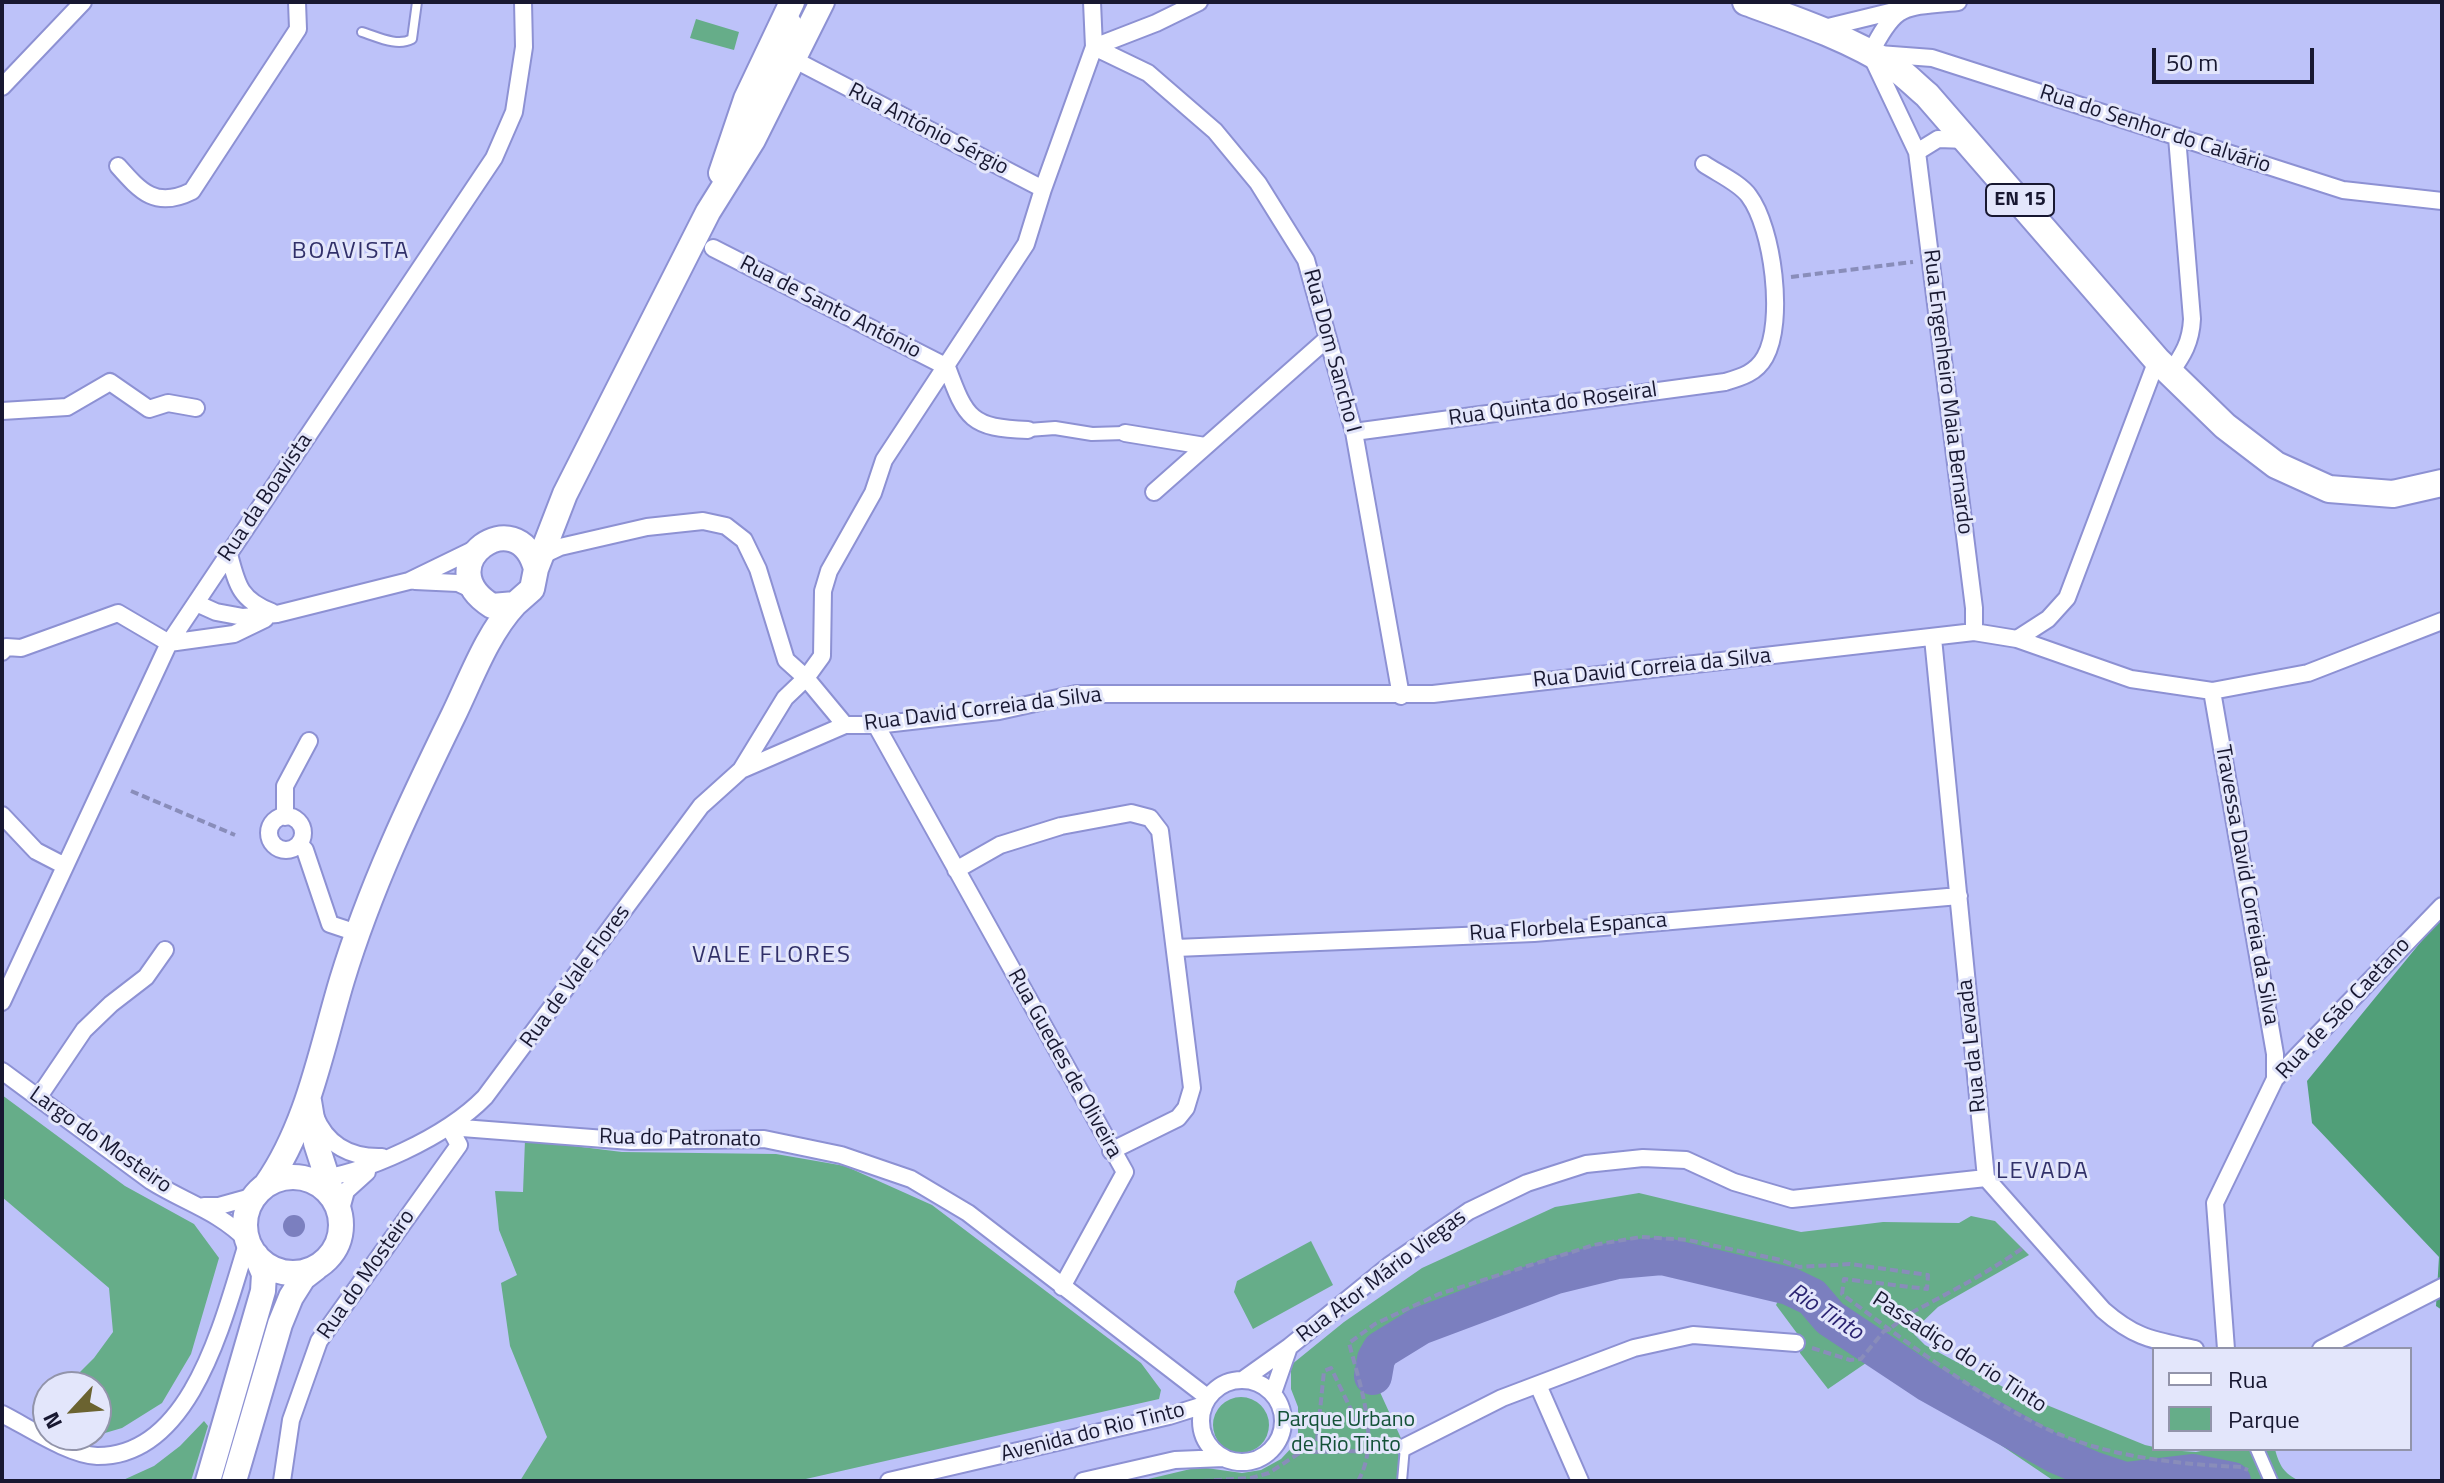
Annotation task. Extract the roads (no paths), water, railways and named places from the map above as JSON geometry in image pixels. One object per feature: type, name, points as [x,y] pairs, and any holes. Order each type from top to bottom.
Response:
[{"type":"main road","points":[[708,212],[746,99],[792,2]]},
{"type":"main road","points":[[208,1481],[263,1291],[264,1274],[245,1224],[248,1209],[291,1144],[309,1098],[372,891],[477,665],[501,622],[532,589],[565,494],[708,212],[798,63],[822,2]]},
{"type":"main road","name":"EN 15","points":[[1746,2],[1774,7],[1870,54],[1896,68],[1927,95],[2164,366],[2225,426],[2276,465],[2329,489],[2393,494],[2442,483]]},
{"type":"main road","points":[[477,665],[483,639],[477,595],[469,580],[468,568],[479,547],[498,538],[509,538],[532,526],[565,494]]},
{"type":"main road","points":[[509,538],[528,549],[539,562]]},
{"type":"main road","points":[[477,595],[492,606],[515,604]]},
{"type":"main road","points":[[234,1481],[280,1324],[291,1297],[303,1278],[329,1258],[338,1244],[341,1229],[328,1193],[313,1131],[309,1098]]},
{"type":"main road","points":[[261,1190],[280,1178],[295,1177],[328,1193]]},
{"type":"main road","points":[[252,1248],[268,1266],[284,1272],[300,1273],[316,1268]]},
{"type":"street","points":[[2,87],[83,2]]},
{"type":"street","points":[[118,166],[141,191],[161,199],[176,199],[192,191],[298,29],[297,2]]},
{"type":"street","name":"Rua da Boavista","points":[[2,1002],[169,643],[494,158],[514,112],[524,47],[523,2]]},
{"type":"street","points":[[798,63],[787,48],[786,37],[804,2]]},
{"type":"street","points":[[741,770],[785,698],[806,678],[822,656],[823,591],[829,571],[873,493],[884,460],[1026,244],[1094,47],[1092,2]]},
{"type":"street","points":[[1094,47],[1199,2]]},
{"type":"street","points":[[1818,29],[1904,8],[1958,2]]},
{"type":"street","points":[[1870,54],[1885,24],[1904,8]]},
{"type":"street","name":"Rua Dom Sancho I","points":[[1094,47],[1148,73],[1215,131],[1258,183],[1306,260],[1354,432],[1401,696]]},
{"type":"street","name":"Rua do Senhor do Calvário","points":[[1870,54],[1932,58],[2343,190],[2442,201]]},
{"type":"street","name":"Rua Engenheiro Maia Bernardo","points":[[1870,54],[1917,152],[1974,608],[1974,632]]},
{"type":"street","points":[[719,178],[777,64],[784,59],[798,63]]},
{"type":"street","name":"Rua António Sérgio","points":[[798,63],[1043,189]]},
{"type":"street","points":[[2017,639],[2048,619],[2067,598],[2164,366],[2185,351],[2191,337],[2177,137]]},
{"type":"street","points":[[1917,152],[1938,139],[1969,140]]},
{"type":"street","name":"Rua Quinta do Roseiral","points":[[1354,432],[1725,382],[1751,373],[1764,358],[1771,342],[1774,319],[1767,235],[1749,195],[1704,164]]},
{"type":"street","name":"Rua de Santo António","points":[[713,248],[947,367]]},
{"type":"street","points":[[1154,492],[1328,338]]},
{"type":"street","points":[[947,367],[961,401],[973,420],[1000,429],[1055,428],[1092,434],[1125,433],[1205,446]]},
{"type":"street","points":[[2,411],[67,407],[110,382],[149,409],[168,403],[196,408]]},
{"type":"street","points":[[539,562],[560,547],[647,527],[703,521],[726,526],[744,540],[758,569],[786,660],[806,678],[845,725],[741,770]]},
{"type":"street","points":[[196,603],[216,612],[243,617],[277,614],[409,581],[479,547]]},
{"type":"street","points":[[229,554],[235,577],[246,599],[277,614]]},
{"type":"street","points":[[409,581],[458,583],[477,595]]},
{"type":"street","points":[[3,647],[21,648],[118,613],[169,643],[234,634],[277,614]]},
{"type":"street","name":"Rua David Correia da Silva","points":[[845,725],[876,725],[999,711],[1076,694],[1401,696],[1974,632],[2017,639],[2131,679],[2212,691],[2308,673],[2442,621]]},
{"type":"street","name":"Rua da Levada","points":[[1933,638],[1986,1178]]},
{"type":"street","name":"Travessa David Correia da Silva","points":[[2212,691],[2275,1054],[2275,1079]]},
{"type":"street","name":"Rua Guedes de Oliveira","points":[[876,725],[1125,1172],[1062,1287]]},
{"type":"street","points":[[285,817],[285,786],[309,741]]},
{"type":"street","name":"Rua de Vale Flores","points":[[328,1193],[352,1173],[449,1127],[472,1111],[701,806],[741,770]]},
{"type":"street","points":[[956,870],[1000,845],[1061,826],[1131,813],[1150,818],[1160,831],[1192,1088],[1186,1108],[1178,1118],[1111,1151]]},
{"type":"street","points":[[2,815],[36,851],[65,866]]},
{"type":"street","points":[[285,817],[295,820],[302,828],[299,844],[284,850],[270,840],[271,824],[285,817]]},
{"type":"street","points":[[299,844],[305,850],[330,924],[357,933]]},
{"type":"street","name":"Rua Florbela Espanca","points":[[1176,948],[1534,933],[1959,896]]},
{"type":"street","name":"Rua de São Caetano","points":[[2226,1347],[2215,1203],[2275,1079],[2442,906]]},
{"type":"street","points":[[38,1098],[84,1030],[146,977],[165,950]]},
{"type":"street","name":"Largo do Mosteiro","points":[[2,1071],[153,1182],[170,1193],[202,1206],[234,1227],[252,1248]]},
{"type":"street","points":[[309,1098],[319,1127],[336,1145],[351,1153],[388,1157]]},
{"type":"street","name":"Rua do Patronato","points":[[449,1127],[631,1141],[764,1139],[841,1155],[911,1179],[968,1213],[1062,1287]]},
{"type":"street","name":"Rua do Mosteiro","points":[[282,1481],[291,1420],[319,1341],[459,1145],[449,1127]]},
{"type":"street","name":"Rua de Vale Flores","points":[[328,1193],[346,1191],[388,1157]]},
{"type":"street","name":"Rua Ator Mário Viegas","points":[[1244,1379],[1289,1347],[1390,1265],[1469,1211],[1527,1183],[1586,1164],[1643,1158],[1686,1160],[1734,1182],[1792,1199],[1986,1178]]},
{"type":"street","points":[[1986,1178],[2103,1310],[2123,1328],[2146,1338],[2186,1347]]},
{"type":"street","points":[[202,1206],[219,1206],[261,1190]]},
{"type":"street","points":[[2,1414],[77,1452],[96,1456],[130,1449],[160,1432],[198,1384],[252,1248]]},
{"type":"street","points":[[1062,1287],[1205,1401]]},
{"type":"street","points":[[2325,1347],[2442,1287]]},
{"type":"street","points":[[1405,1447],[1502,1398],[1634,1348],[1693,1335],[1796,1343]]},
{"type":"street","name":"Rua Ator Mário Viegas","points":[[1273,1393],[1289,1347]]},
{"type":"street","points":[[1244,1379],[1255,1381],[1273,1393],[1283,1415],[1279,1440],[1261,1458],[1249,1462],[1224,1458],[1206,1441],[1201,1416],[1205,1401],[1221,1385],[1244,1379]]},
{"type":"street","points":[[1538,1385],[1580,1481]]},
{"type":"street","name":"Avenida do Rio Tinto","points":[[889,1481],[1169,1416],[1205,1401]]},
{"type":"street","points":[[2258,1451],[2271,1481]]},
{"type":"street","name":"Avenida do Rio Tinto","points":[[1083,1481],[1175,1460],[1224,1458]]},
{"type":"lane","points":[[362,32],[398,43],[412,39],[417,2]]},
{"type":"lane","points":[[1402,1481],[1405,1447]]},
{"type":"water","points":[[290,1215],[298,1215],[305,1226],[298,1237],[290,1237],[283,1230],[283,1222]]},
{"type":"waterway","name":"Rio Tinto","points":[[1373,1376],[1381,1350],[1420,1326],[1556,1275],[1617,1260],[1662,1256],[1789,1286],[1812,1297],[1830,1318],[1928,1383],[2055,1454],[2092,1470],[2125,1481],[2192,1473],[2232,1481]]},
{"type":"district","name":"BOAVISTA","points":[[351,252]]},
{"type":"district","name":"VALE FLORES","points":[[772,956]]},
{"type":"district","name":"LEVADA","points":[[2043,1172]]},
{"type":"park label","name":"Parque Urbano de Rio Tinto","points":[[1346,1434]]}]
